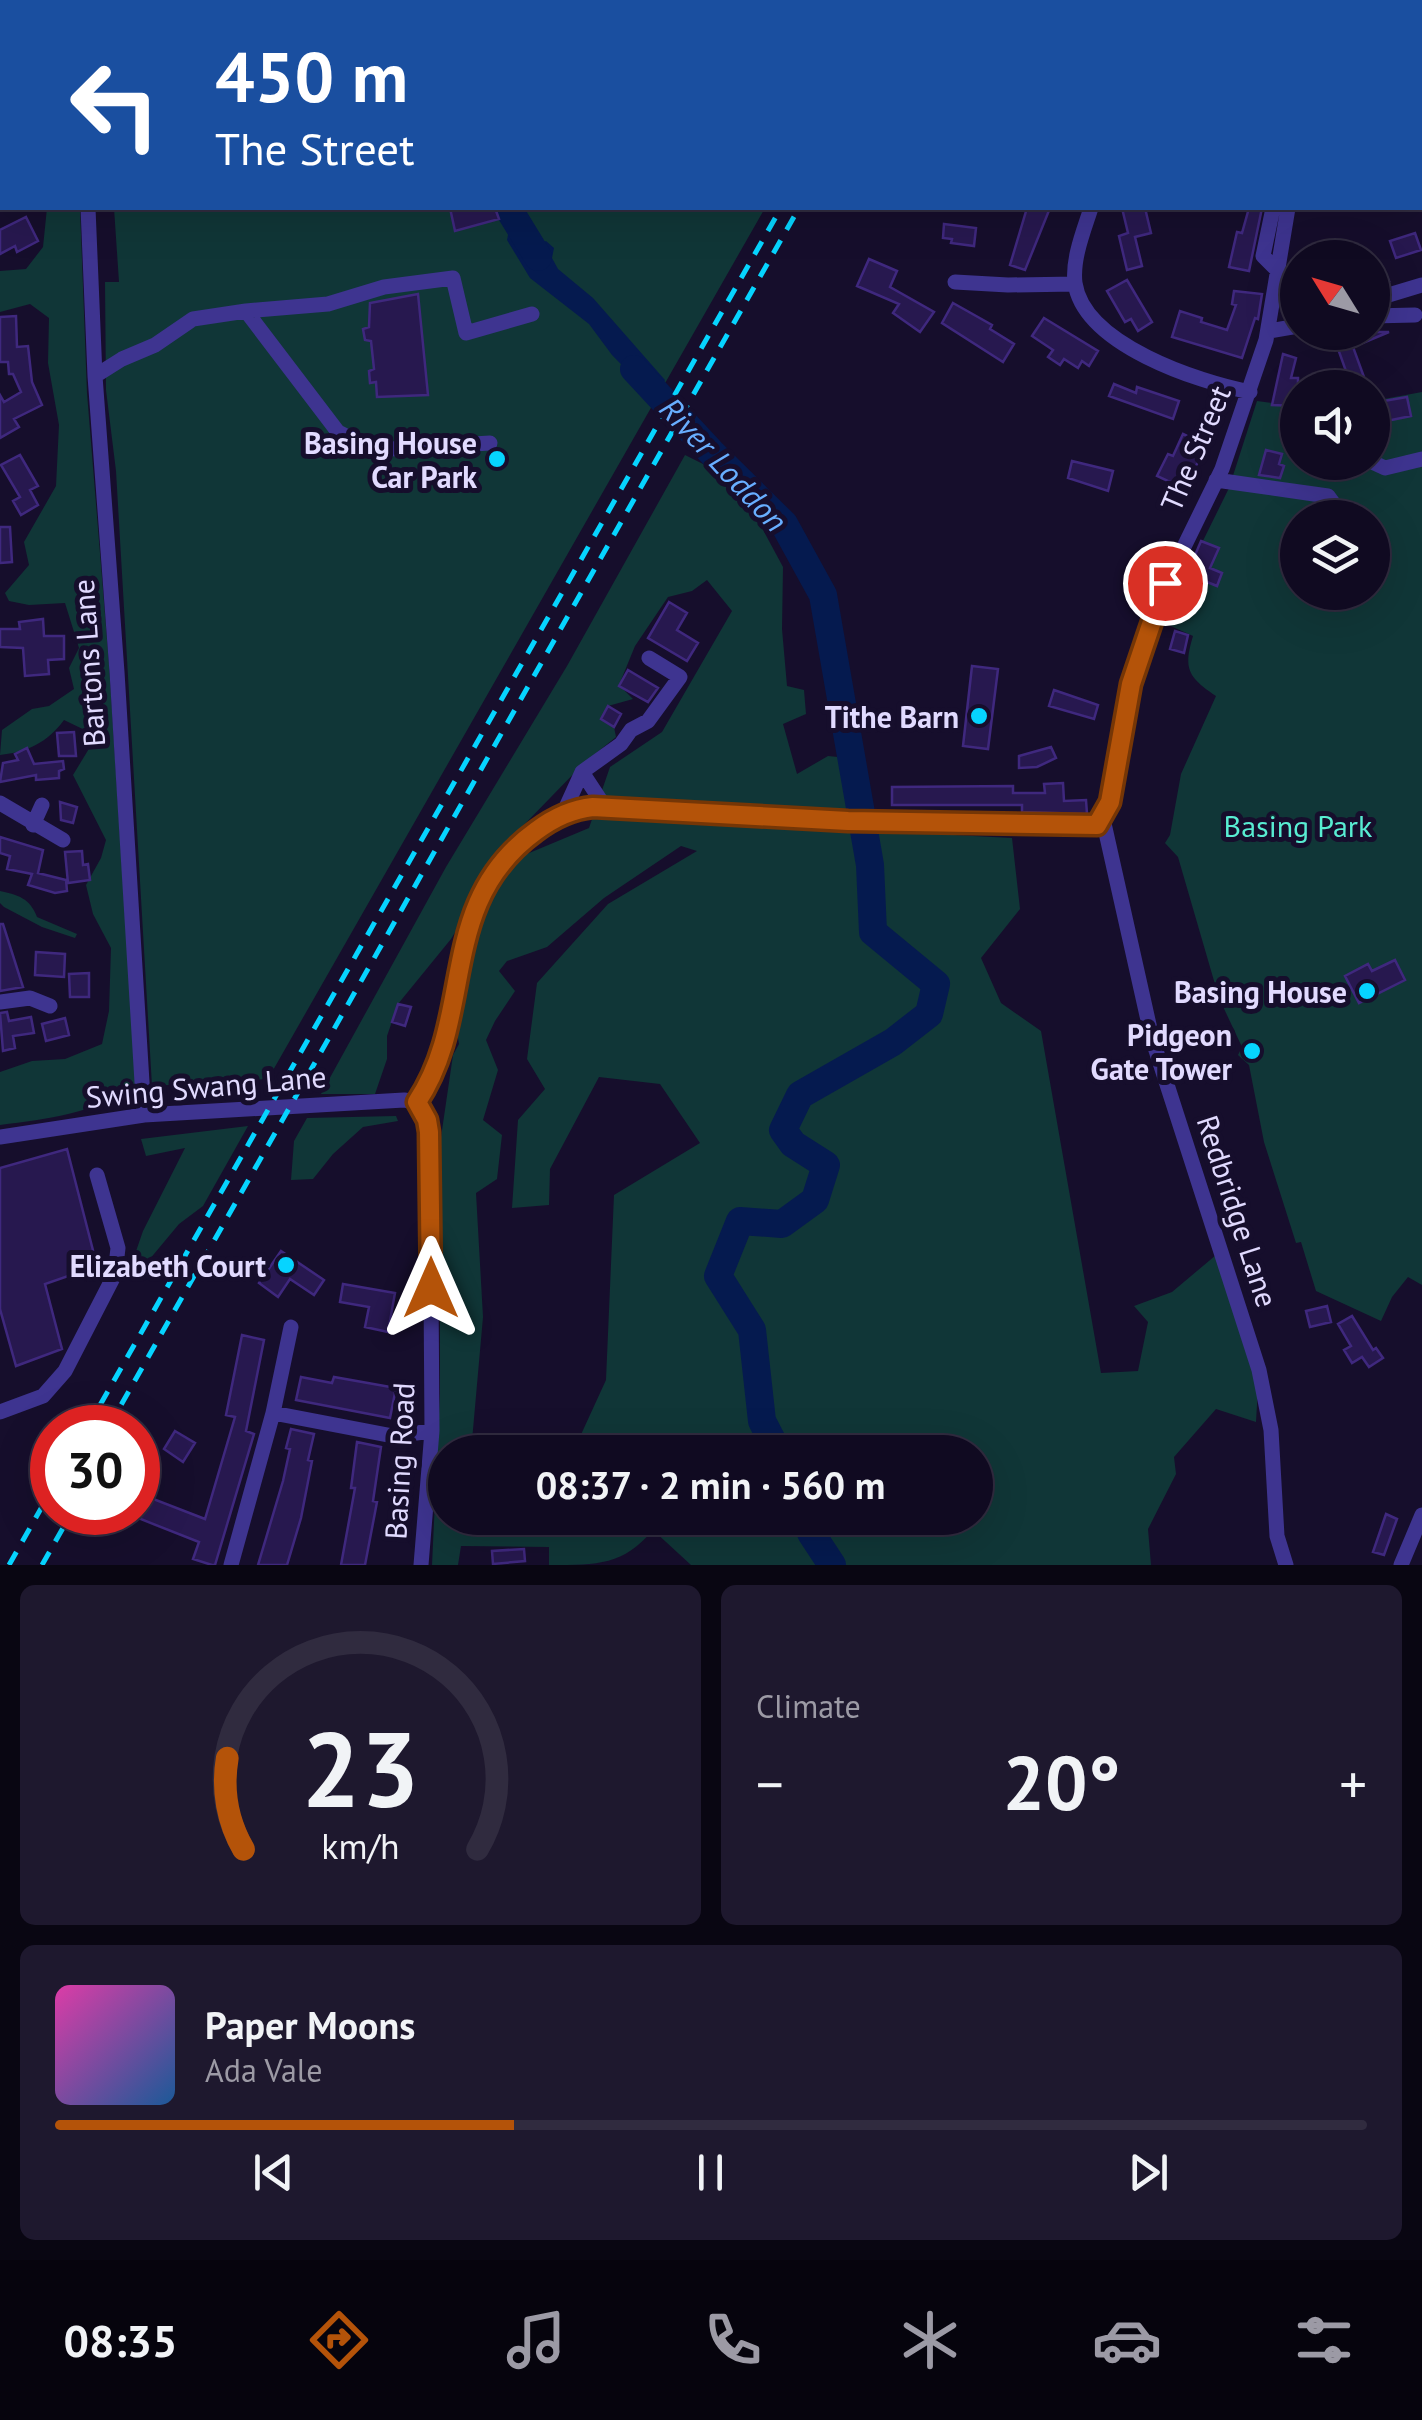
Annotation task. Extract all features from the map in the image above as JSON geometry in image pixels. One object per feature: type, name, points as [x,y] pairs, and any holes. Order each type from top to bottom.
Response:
[{"type":"street","name":"Bartons Lane","points":[[88,210],[94,376],[144,1114]]},
{"type":"street","points":[[1089,210],[1075,284],[1098,324],[1141,356],[1250,392]]},
{"type":"street","points":[[1274,210],[1263,256],[1276,269]]},
{"type":"street","name":"The Street","points":[[1103,819],[1110,802],[1131,684],[1157,602],[1216,480],[1269,331],[1288,210]]},
{"type":"street","points":[[94,376],[155,345],[193,319],[328,304],[384,287],[454,278],[466,333],[532,314]]},
{"type":"street","points":[[955,282],[1008,286],[1075,284]]},
{"type":"street","points":[[1390,295],[1422,285]]},
{"type":"street","points":[[246,311],[338,432],[374,450],[490,443]]},
{"type":"street","points":[[1390,316],[1415,315]]},
{"type":"street","points":[[1269,331],[1280,329]]},
{"type":"street","points":[[1390,467],[1422,459]]},
{"type":"street","points":[[1216,480],[1328,496],[1331,500]]},
{"type":"street","points":[[562,816],[582,772],[621,744],[630,730],[648,722],[680,677],[650,658]]},
{"type":"street","points":[[582,772],[606,807]]},
{"type":"street","points":[[0,804],[63,840]]},
{"type":"street","points":[[32,825],[42,805]]},
{"type":"street","points":[[417,1102],[432,1081],[474,909],[489,878],[518,844],[562,816],[583,808],[606,807],[880,822],[1089,826],[1103,819]]},
{"type":"street","name":"Redbridge Lane","points":[[1103,819],[1152,1038],[1259,1370],[1271,1430],[1278,1536],[1286,1565]]},
{"type":"street","points":[[0,1002],[30,998],[50,1006]]},
{"type":"street","name":"Swing Swang Lane","points":[[0,1138],[144,1114],[417,1102]]},
{"type":"street","name":"Basing Road","points":[[417,1102],[429,1132],[432,1432],[422,1565]]},
{"type":"street","points":[[0,1412],[43,1396],[65,1371],[115,1274],[118,1248],[97,1175]]},
{"type":"street","points":[[231,1565],[274,1412],[291,1327]]},
{"type":"street","points":[[274,1412],[393,1436],[432,1432]]},
{"type":"street","points":[[1400,1565],[1422,1515]]},
{"type":"green space","points":[[47,210],[80,210],[87,393],[136,1087],[87,1109],[0,1125],[0,1072],[32,1061],[65,1059],[102,1044],[109,1011],[111,948],[93,914],[86,885],[106,840],[73,775],[90,747],[91,733],[64,720],[36,745],[0,755],[2,730],[32,709],[49,706],[74,689],[69,668],[79,648],[65,603],[29,605],[9,601],[5,593],[29,565],[24,542],[56,486],[59,425],[48,363],[49,318],[30,304],[0,312],[0,271],[26,269],[43,247]]},
{"type":"green space","points":[[114,210],[764,210],[268,1079],[152,1086],[116,471],[106,390],[105,282],[119,282]]},
{"type":"green space","name":"Basing Park","points":[[1422,392],[1422,1285],[1408,1277],[1392,1297],[1381,1321],[1316,1291],[1301,1242],[1296,1243],[1264,1142],[1249,1065],[1238,1055],[1242,1047],[1219,998],[1178,857],[1165,843],[1170,835],[1181,774],[1216,696],[1190,671],[1188,657],[1193,636],[1164,623],[1188,555],[1195,557],[1229,488],[1257,401],[1280,404],[1280,480],[1390,480],[1390,398]]},
{"type":"green space","points":[[685,455],[719,472],[754,513],[783,567],[782,629],[787,686],[804,690],[806,714],[783,724],[797,774],[828,756],[848,758],[857,813],[818,828],[1012,838],[1020,909],[981,958],[1001,1003],[1041,1031],[1101,1373],[1138,1371],[1148,1322],[1134,1306],[1172,1292],[1222,1250],[1259,1370],[1256,1422],[1216,1409],[1174,1457],[1176,1474],[1148,1529],[1151,1565],[691,1565],[658,1535],[993,1535],[993,1435],[581,1435],[606,1380],[614,1195],[700,1143],[660,1084],[599,1077],[550,1169],[549,1205],[512,1208],[518,1120],[545,1089],[527,1059],[537,983],[608,904],[697,851],[681,846],[604,898],[547,947],[507,961],[499,971],[515,991],[486,1040],[498,1070],[483,1120],[502,1135],[497,1179],[476,1193],[483,1317],[473,1435],[438,1435],[440,1144],[453,1055],[459,1044],[455,1020],[465,960],[487,899],[522,856],[589,828],[610,767],[662,732],[732,611],[707,580],[692,591],[668,597],[635,646],[619,685],[633,699],[608,706],[601,719],[614,727],[616,737],[585,762],[517,832],[451,939],[398,1004],[375,1094],[321,1094],[446,867],[567,666]]},
{"type":"green space","points":[[0,891],[23,898],[37,917],[77,934],[75,938],[42,927],[4,907]]},
{"type":"green space","points":[[396,1116],[398,1121],[363,1127],[313,1179],[291,1180],[294,1141],[307,1118]]},
{"type":"green space","points":[[248,1126],[203,1206],[179,1224],[149,1260],[134,1257],[185,1148],[146,1156],[141,1139]]},
{"type":"green space","points":[[433,1535],[648,1535],[620,1556],[596,1563],[549,1565],[549,1547],[461,1546],[458,1565],[432,1565]]},
{"type":"water","points":[[517,228],[554,248],[552,258],[558,269],[593,298],[665,380],[655,399],[612,355],[589,324],[530,278],[507,240]]},
{"type":"building","points":[[450,210],[496,210],[499,219],[455,231]]},
{"type":"building","points":[[1026,210],[1049,210],[1025,270],[1010,265]]},
{"type":"building","points":[[1122,210],[1145,210],[1151,233],[1135,237],[1142,266],[1127,270],[1119,236],[1128,233]]},
{"type":"building","points":[[1248,210],[1262,210],[1249,271],[1229,267],[1237,232],[1242,233]]},
{"type":"building","points":[[26,217],[38,241],[17,252],[15,246],[0,254],[0,230]]},
{"type":"building","points":[[944,224],[976,228],[974,246],[943,238]]},
{"type":"building","points":[[1415,233],[1421,250],[1396,258],[1390,241]]},
{"type":"building","points":[[869,259],[897,271],[890,287],[934,312],[920,332],[893,313],[899,304],[857,286]]},
{"type":"building","points":[[1127,280],[1152,322],[1138,331],[1131,319],[1125,322],[1107,291]]},
{"type":"building","points":[[1234,291],[1262,294],[1258,319],[1255,318],[1242,358],[1172,337],[1180,311],[1227,330],[1236,305],[1232,304]]},
{"type":"building","points":[[418,294],[428,395],[377,397],[376,382],[370,383],[369,371],[374,369],[371,341],[365,340],[363,329],[369,327],[370,303]]},
{"type":"building","points":[[953,303],[992,325],[990,329],[1014,344],[1003,362],[942,323]]},
{"type":"building","points":[[16,316],[17,347],[28,346],[32,382],[42,405],[14,419],[19,427],[0,438],[0,395],[4,402],[21,392],[13,374],[9,374],[8,362],[0,362],[0,317]]},
{"type":"building","points":[[1044,318],[1098,351],[1089,366],[1082,361],[1078,368],[1064,359],[1060,365],[1048,357],[1053,350],[1032,336]]},
{"type":"building","points":[[1338,350],[1354,350],[1361,370],[1346,370]]},
{"type":"building","points":[[1283,354],[1296,358],[1293,370],[1280,370],[1280,405],[1272,405]]},
{"type":"building","points":[[1114,384],[1136,393],[1137,387],[1179,401],[1173,419],[1109,396]]},
{"type":"building","points":[[1407,397],[1411,416],[1390,420],[1390,400]]},
{"type":"building","points":[[1183,434],[1206,445],[1185,489],[1157,476],[1168,454],[1173,456]]},
{"type":"building","points":[[1266,450],[1280,454],[1280,478],[1259,475]]},
{"type":"building","points":[[20,455],[38,486],[30,490],[38,505],[21,515],[13,501],[20,497],[1,465]]},
{"type":"building","points":[[1072,461],[1113,471],[1108,491],[1068,478]]},
{"type":"building","points":[[0,527],[10,527],[12,562],[0,563]]},
{"type":"building","points":[[1201,541],[1219,548],[1210,568],[1222,573],[1217,586],[1187,574]]},
{"type":"building","points":[[669,602],[687,613],[677,630],[698,643],[687,661],[648,638]]},
{"type":"building","points":[[43,619],[44,636],[64,636],[64,659],[48,660],[49,674],[25,676],[23,648],[0,647],[0,629],[20,629],[19,622]]},
{"type":"building","points":[[1175,631],[1188,635],[1184,653],[1170,649]]},
{"type":"building","name":"Tithe Barn","points":[[972,666],[998,669],[988,749],[963,746]]},
{"type":"building","points":[[628,670],[658,688],[648,702],[619,686]]},
{"type":"building","points":[[1054,690],[1098,705],[1094,719],[1049,706]]},
{"type":"building","points":[[608,706],[621,714],[614,727],[601,719]]},
{"type":"building","points":[[74,732],[76,756],[59,756],[57,733]]},
{"type":"building","points":[[1051,747],[1056,758],[1037,767],[1019,768],[1019,756]]},
{"type":"building","points":[[27,748],[34,764],[63,761],[59,778],[36,780],[36,775],[0,782],[3,763],[18,760],[15,754]]},
{"type":"building","points":[[1063,783],[1064,801],[1086,800],[1087,814],[1022,812],[1022,805],[892,805],[892,787],[1013,786],[1013,793],[1045,793],[1044,784]]},
{"type":"building","points":[[60,802],[77,807],[73,823],[61,820]]},
{"type":"building","points":[[0,837],[43,850],[38,873],[66,880],[67,891],[55,893],[28,885],[32,874],[7,869],[10,856],[0,853]]},
{"type":"building","points":[[82,851],[90,880],[68,883],[65,852]]},
{"type":"building","points":[[3,924],[23,987],[0,991]]},
{"type":"building","points":[[36,952],[65,954],[64,977],[35,975]]},
{"type":"building","name":"Basing House","points":[[1395,960],[1405,980],[1359,1003],[1345,976],[1368,964],[1372,971]]},
{"type":"building","points":[[89,973],[89,997],[70,997],[69,974]]},
{"type":"building","points":[[398,1004],[411,1007],[405,1026],[392,1022]]},
{"type":"building","points":[[7,1012],[9,1021],[31,1017],[34,1033],[13,1036],[15,1048],[3,1051],[0,1013]]},
{"type":"building","points":[[65,1018],[69,1035],[46,1041],[42,1024]]},
{"type":"building","points":[[67,1149],[97,1266],[45,1284],[62,1349],[16,1366],[0,1309],[0,1168]]},
{"type":"building","name":"Elizabeth Court","points":[[281,1251],[324,1280],[314,1295],[290,1279],[278,1297],[259,1283]]},
{"type":"building","points":[[343,1284],[395,1293],[388,1332],[365,1327],[369,1307],[340,1302]]},
{"type":"building","points":[[1327,1306],[1331,1322],[1310,1327],[1306,1311]]},
{"type":"building","points":[[1352,1316],[1373,1350],[1376,1348],[1383,1358],[1369,1367],[1362,1357],[1352,1363],[1344,1350],[1351,1346],[1338,1324]]},
{"type":"building","points":[[242,1335],[264,1340],[246,1431],[254,1434],[212,1565],[193,1559],[199,1542],[160,1527],[160,1502],[205,1519],[235,1417],[226,1415]]},
{"type":"building","points":[[301,1377],[332,1383],[334,1377],[396,1388],[390,1418],[296,1400]]},
{"type":"building","points":[[291,1429],[314,1434],[301,1518],[287,1565],[258,1565],[283,1481]]},
{"type":"building","points":[[175,1431],[195,1443],[183,1462],[164,1449]]},
{"type":"building","points":[[357,1442],[381,1447],[373,1501],[377,1502],[365,1565],[341,1565],[355,1488],[351,1488]]},
{"type":"building","points":[[1386,1514],[1397,1519],[1384,1555],[1373,1552]]},
{"type":"building","points":[[524,1549],[525,1561],[493,1564],[492,1551]]},
{"type":"waterway","name":"River Loddon","points":[[509,210],[538,257]]},
{"type":"waterway","name":"River Loddon","points":[[634,369],[784,524],[823,595],[870,865],[873,932],[936,984],[929,1014],[893,1042],[800,1095],[783,1130],[793,1144],[826,1165],[815,1200],[782,1224],[740,1221],[718,1276],[752,1330],[762,1421],[769,1435]]},
{"type":"waterway","name":"River Loddon","points":[[812,1535],[832,1565]]},
{"type":"railway","points":[[100,1405],[780,210]]},
{"type":"railway","points":[[121,1405],[798,210]]},
{"type":"railway","points":[[9,1565],[30,1528]]},
{"type":"railway","points":[[42,1565],[59,1535]]},
{"type":"place","name":"Basing House Car Park","points":[[497,459]]},
{"type":"place","name":"Tithe Barn","points":[[979,716]]},
{"type":"place","name":"Basing House","points":[[1367,991]]},
{"type":"place","name":"Pidgeon Gate Tower","points":[[1252,1051]]},
{"type":"place","name":"Elizabeth Court","points":[[286,1265]]},
{"type":"route","points":[[431,1288],[429,1132],[417,1102],[432,1081],[474,909],[505,856],[543,826],[593,807],[848,821],[1097,825],[1110,802],[1131,684],[1165,583]]}]
